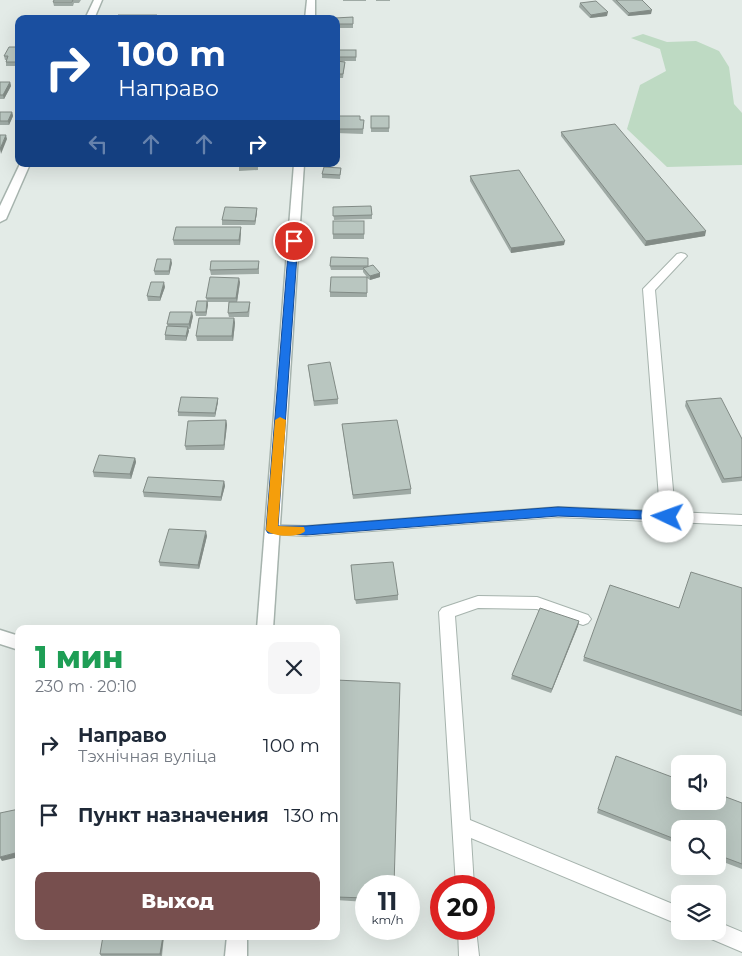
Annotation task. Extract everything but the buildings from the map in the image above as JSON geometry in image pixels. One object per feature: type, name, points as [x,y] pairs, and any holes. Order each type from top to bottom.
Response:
[{"type":"street","points":[[91,15],[98,0]]},
{"type":"street","points":[[310,15],[311,0]]},
{"type":"street","points":[[0,219],[24,167]]},
{"type":"street","points":[[265,625],[299,167]]},
{"type":"street","points":[[0,637],[15,642]]},
{"type":"street","points":[[236,956],[237,940]]},
{"type":"lane","points":[[668,517],[660,402],[649,289],[681,256]]},
{"type":"lane","points":[[272,530],[306,531],[558,512],[742,520]]},
{"type":"lane","points":[[464,875],[447,612],[478,602],[537,603],[583,619]]},
{"type":"lane","points":[[461,825],[671,912]]},
{"type":"lane","points":[[726,935],[742,942]]},
{"type":"lane","points":[[468,940],[469,956]]},
{"type":"green space","points":[[643,34],[667,42],[696,41],[719,51],[729,67],[734,104],[742,113],[742,165],[667,167],[627,129],[640,85],[666,71],[660,49],[631,38]]},
{"type":"slow traffic","points":[[280,420],[272,530],[299,531]]},
{"type":"route","points":[[294,241],[272,530],[306,531],[558,512],[668,517]]}]
